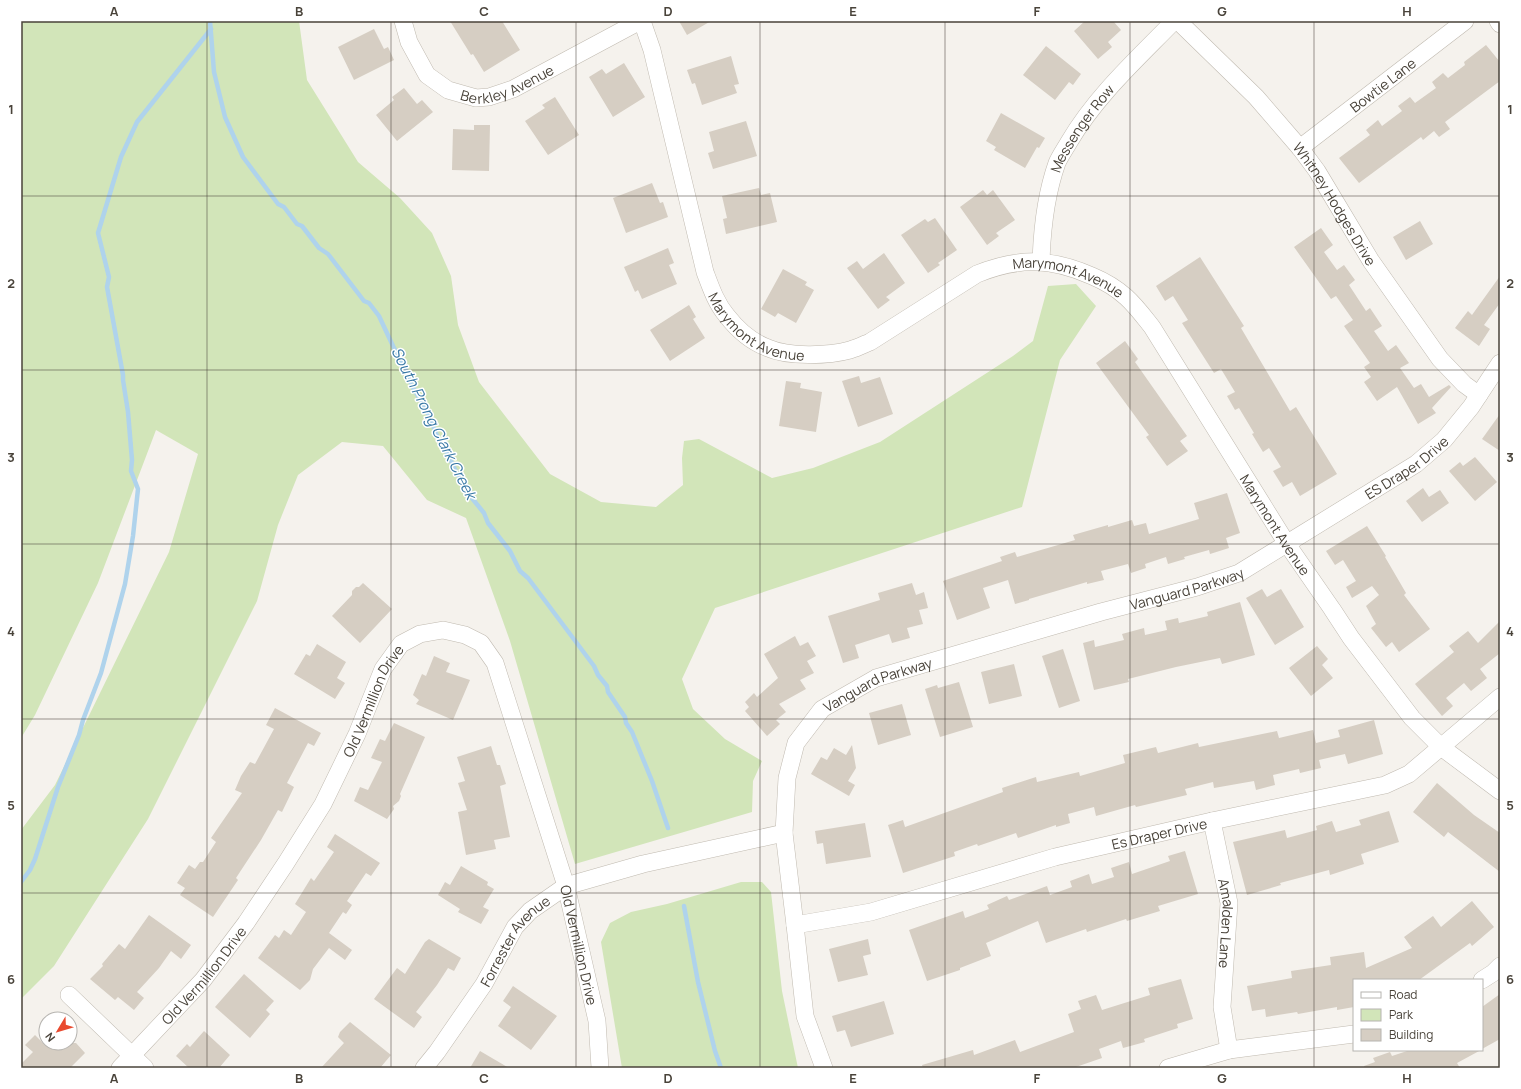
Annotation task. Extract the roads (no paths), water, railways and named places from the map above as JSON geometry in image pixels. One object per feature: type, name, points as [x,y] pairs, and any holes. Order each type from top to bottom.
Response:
[{"type":"street","name":"Berkley Avenue","points":[[403,21],[409,42],[427,75],[448,90],[476,98],[489,97],[513,89],[641,21]]},
{"type":"street","name":"Marymont Avenue","points":[[641,21],[652,50],[705,272],[712,292],[727,316],[753,340],[768,349],[788,352],[810,354],[834,353],[851,350],[887,333],[977,274],[991,268],[1010,264],[1034,261],[1072,267],[1105,282],[1125,296],[1138,309],[1152,327],[1286,544],[1351,638],[1412,718],[1442,747],[1500,791]]},
{"type":"street","name":"Messenger Row","points":[[1040,262],[1042,234],[1048,196],[1058,163],[1079,125],[1109,88],[1174,21]]},
{"type":"street","name":"Whitney Hodges Drive","points":[[1178,21],[1256,98],[1300,148],[1317,171],[1371,261],[1440,359],[1464,384],[1479,395]]},
{"type":"street","name":"Bowtie Lane","points":[[1300,148],[1465,21]]},
{"type":"street","name":"ES Draper Drive","points":[[1286,544],[1416,464],[1444,440],[1471,407],[1500,363]]},
{"type":"street","name":"Vanguard Parkway","points":[[824,1068],[805,1016],[796,925],[784,833],[787,778],[796,743],[822,710],[876,678],[1239,573],[1286,544]]},
{"type":"street","name":"Old Vermillion Drive","points":[[120,1068],[203,980],[246,923],[286,864],[322,804],[357,734],[383,669],[401,644],[420,634],[443,630],[465,635],[481,643],[495,663],[566,886],[597,1021],[600,1068]]},
{"type":"street","name":"Es Draper Drive","points":[[796,925],[871,912],[1055,857],[1212,821],[1385,785],[1409,774],[1500,697]]},
{"type":"street","name":"Amalden Lane","points":[[1212,821],[1229,903],[1222,1007],[1229,1050]]},
{"type":"street","name":"Forrester Avenue","points":[[424,1068],[437,1052],[484,984],[515,927],[530,911],[566,886],[643,864],[784,833]]},
{"type":"street","points":[[1483,979],[1500,966]]},
{"type":"street","points":[[69,995],[145,1068]]},
{"type":"street","points":[[1168,1068],[1229,1050],[1353,1034]]},
{"type":"waterway","name":"South Prong Clark Creek","points":[[210,21],[214,72],[225,117],[243,157],[278,204],[284,207],[297,224],[302,226],[319,248],[328,254],[364,301],[369,303],[379,316],[406,370],[412,386],[426,409],[441,445],[448,454],[457,474],[470,491],[471,497],[484,513],[488,523],[510,551],[520,571],[528,578],[594,666],[598,675],[607,686],[608,692],[625,717],[626,723],[632,732],[652,781],[668,828]]},
{"type":"waterway","points":[[21,882],[30,870],[35,859],[58,787],[79,735],[83,720],[101,673],[125,584],[133,536],[138,489],[131,471],[132,460],[123,375],[107,287],[109,277],[98,233],[121,157],[137,122],[211,29]]},
{"type":"waterway","name":"South Prong Clark Creek","points":[[684,906],[698,982],[715,1051],[721,1068]]}]
